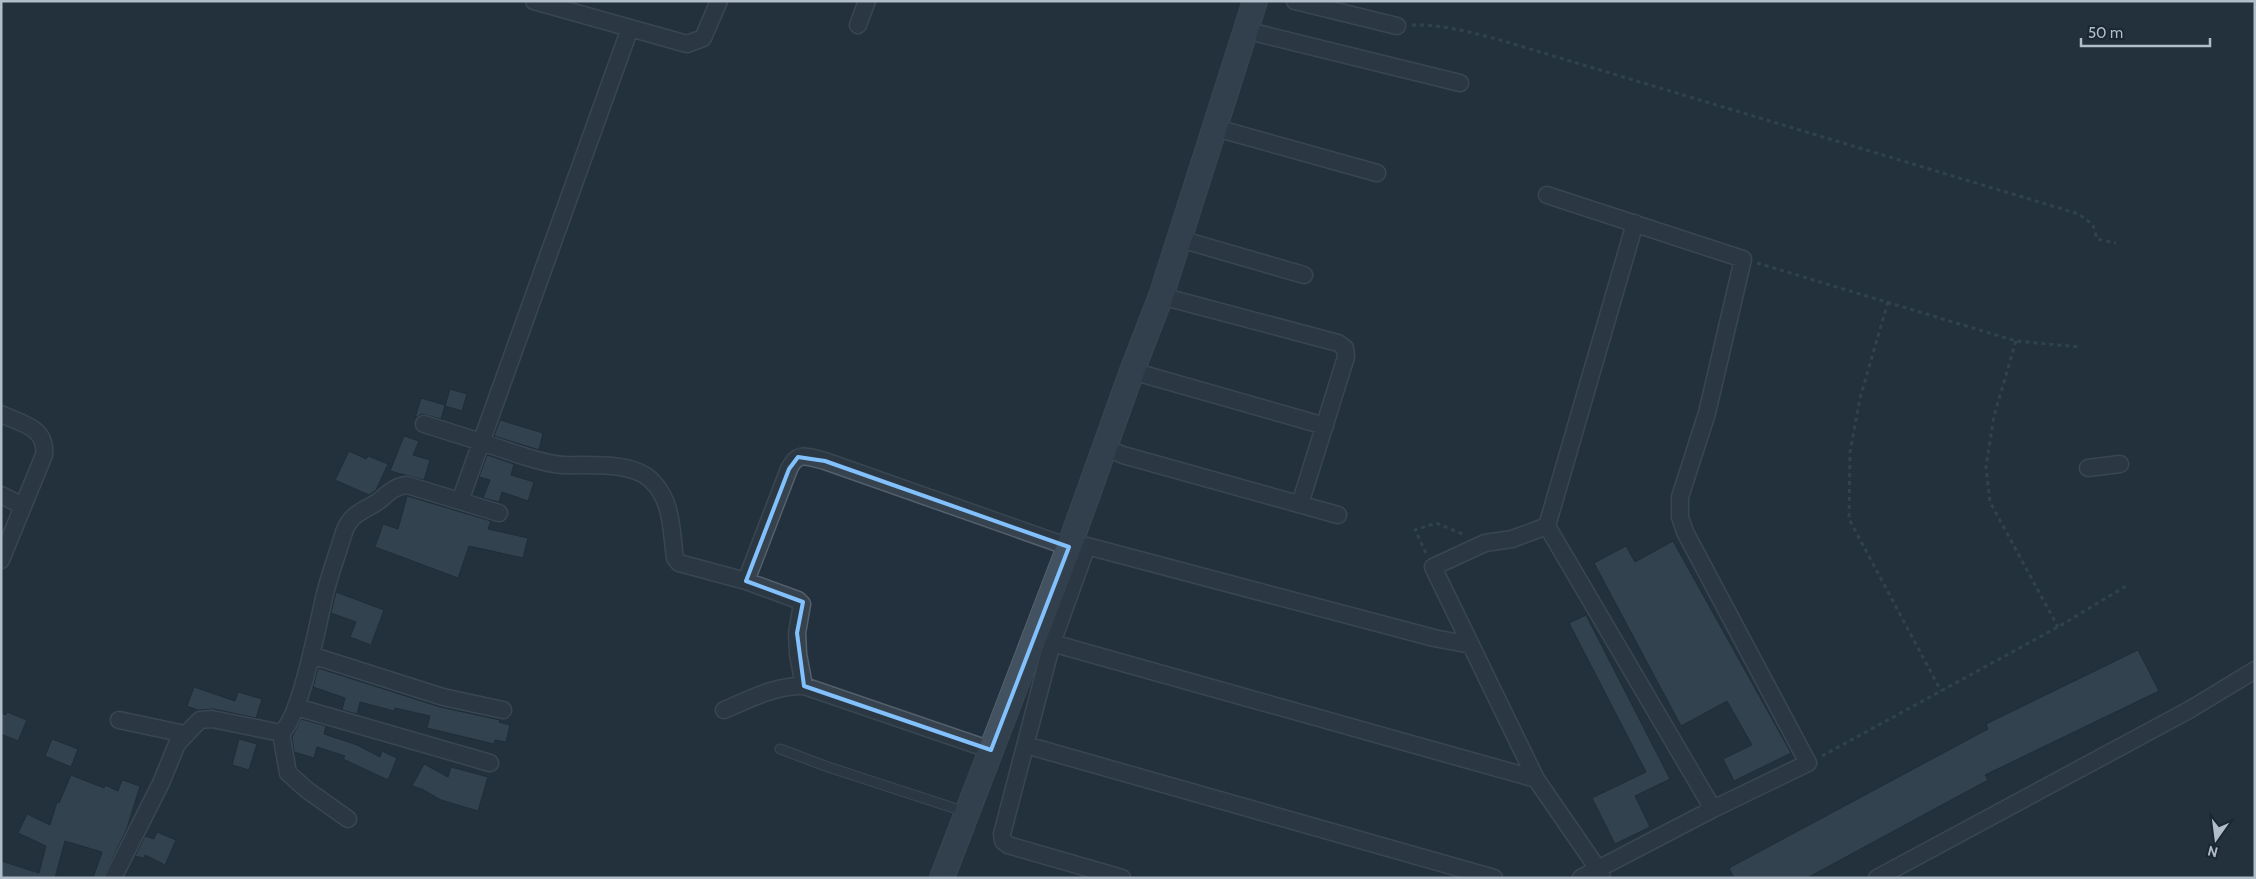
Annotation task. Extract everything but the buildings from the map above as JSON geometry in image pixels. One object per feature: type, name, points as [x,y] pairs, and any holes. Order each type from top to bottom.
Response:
[{"type":"street","points":[[534,1],[687,44],[703,38],[719,1]]},
{"type":"street","points":[[858,25],[867,1]]},
{"type":"street","points":[[942,878],[1069,547],[1104,447],[1161,296],[1255,1]]},
{"type":"street","points":[[1295,1],[1397,26]]},
{"type":"street","points":[[460,501],[630,28]]},
{"type":"street","points":[[1245,30],[1460,83]]},
{"type":"street","points":[[1216,128],[1376,173]]},
{"type":"street","points":[[1547,195],[1743,259],[1707,413],[1680,497],[1680,517],[1685,532],[1808,764],[1713,809],[1600,874],[1581,878]]},
{"type":"street","points":[[1634,223],[1547,526],[1713,809]]},
{"type":"street","points":[[1180,239],[1304,275]]},
{"type":"street","points":[[1161,296],[1338,343],[1345,348],[1346,357],[1300,504]]},
{"type":"street","points":[[1132,372],[1325,426]]},
{"type":"street","points":[[1,414],[34,429],[41,435],[46,444],[44,455],[1,560]]},
{"type":"street","points":[[424,424],[536,460],[562,465],[598,465],[628,469],[643,474],[651,480],[667,506],[671,517],[675,558],[679,563],[746,581],[798,600],[802,604],[797,633],[798,654],[804,686]]},
{"type":"street","points":[[1104,447],[1123,455],[1338,515]]},
{"type":"street","points":[[746,581],[789,469],[793,461],[798,457],[806,456],[1069,547]]},
{"type":"street","points":[[2088,468],[2120,464]]},
{"type":"street","points":[[281,732],[291,721],[296,706],[311,655],[325,592],[348,522],[364,508],[374,504],[398,486],[407,485],[499,513]]},
{"type":"street","points":[[1,495],[23,506]]},
{"type":"street","points":[[1547,526],[1512,539],[1485,543],[1433,567],[1536,779],[1600,874]]},
{"type":"street","points":[[1122,878],[1008,845],[1003,841],[1002,834],[1052,643],[1087,546],[1434,638],[1471,645]]},
{"type":"street","points":[[1052,643],[1536,779]]},
{"type":"street","points":[[311,655],[443,697],[502,710]]},
{"type":"street","points":[[1877,878],[2189,710],[2255,670]]},
{"type":"street","points":[[724,710],[772,690],[789,686],[804,686],[991,750]]},
{"type":"street","points":[[296,706],[490,763]]},
{"type":"street","points":[[113,878],[161,783],[178,744],[185,734],[200,720],[206,719],[281,732]]},
{"type":"street","points":[[119,720],[185,734]]},
{"type":"street","points":[[281,732],[288,773],[300,785],[348,819]]},
{"type":"street","points":[[1026,745],[1494,878]]},
{"type":"lane","points":[[780,749],[828,767],[968,812]]},
{"type":"path","points":[[1397,26],[1427,25],[1462,30],[1497,39],[2079,214],[2093,225],[2097,239],[2116,242]]},
{"type":"path","points":[[1743,259],[2016,342],[2080,347]]},
{"type":"path","points":[[1888,302],[1860,398],[1850,452],[1849,519],[1941,691]]},
{"type":"path","points":[[2016,342],[1994,416],[1986,467],[1990,502],[2058,626]]},
{"type":"path","points":[[1433,567],[1415,530],[1436,523],[1485,543]]},
{"type":"path","points":[[1808,764],[2058,626],[2126,586]]},
{"type":"highlighted area","points":[[798,457],[825,461],[1069,547],[991,750],[804,686],[797,633],[803,602],[746,581],[789,469]]}]
